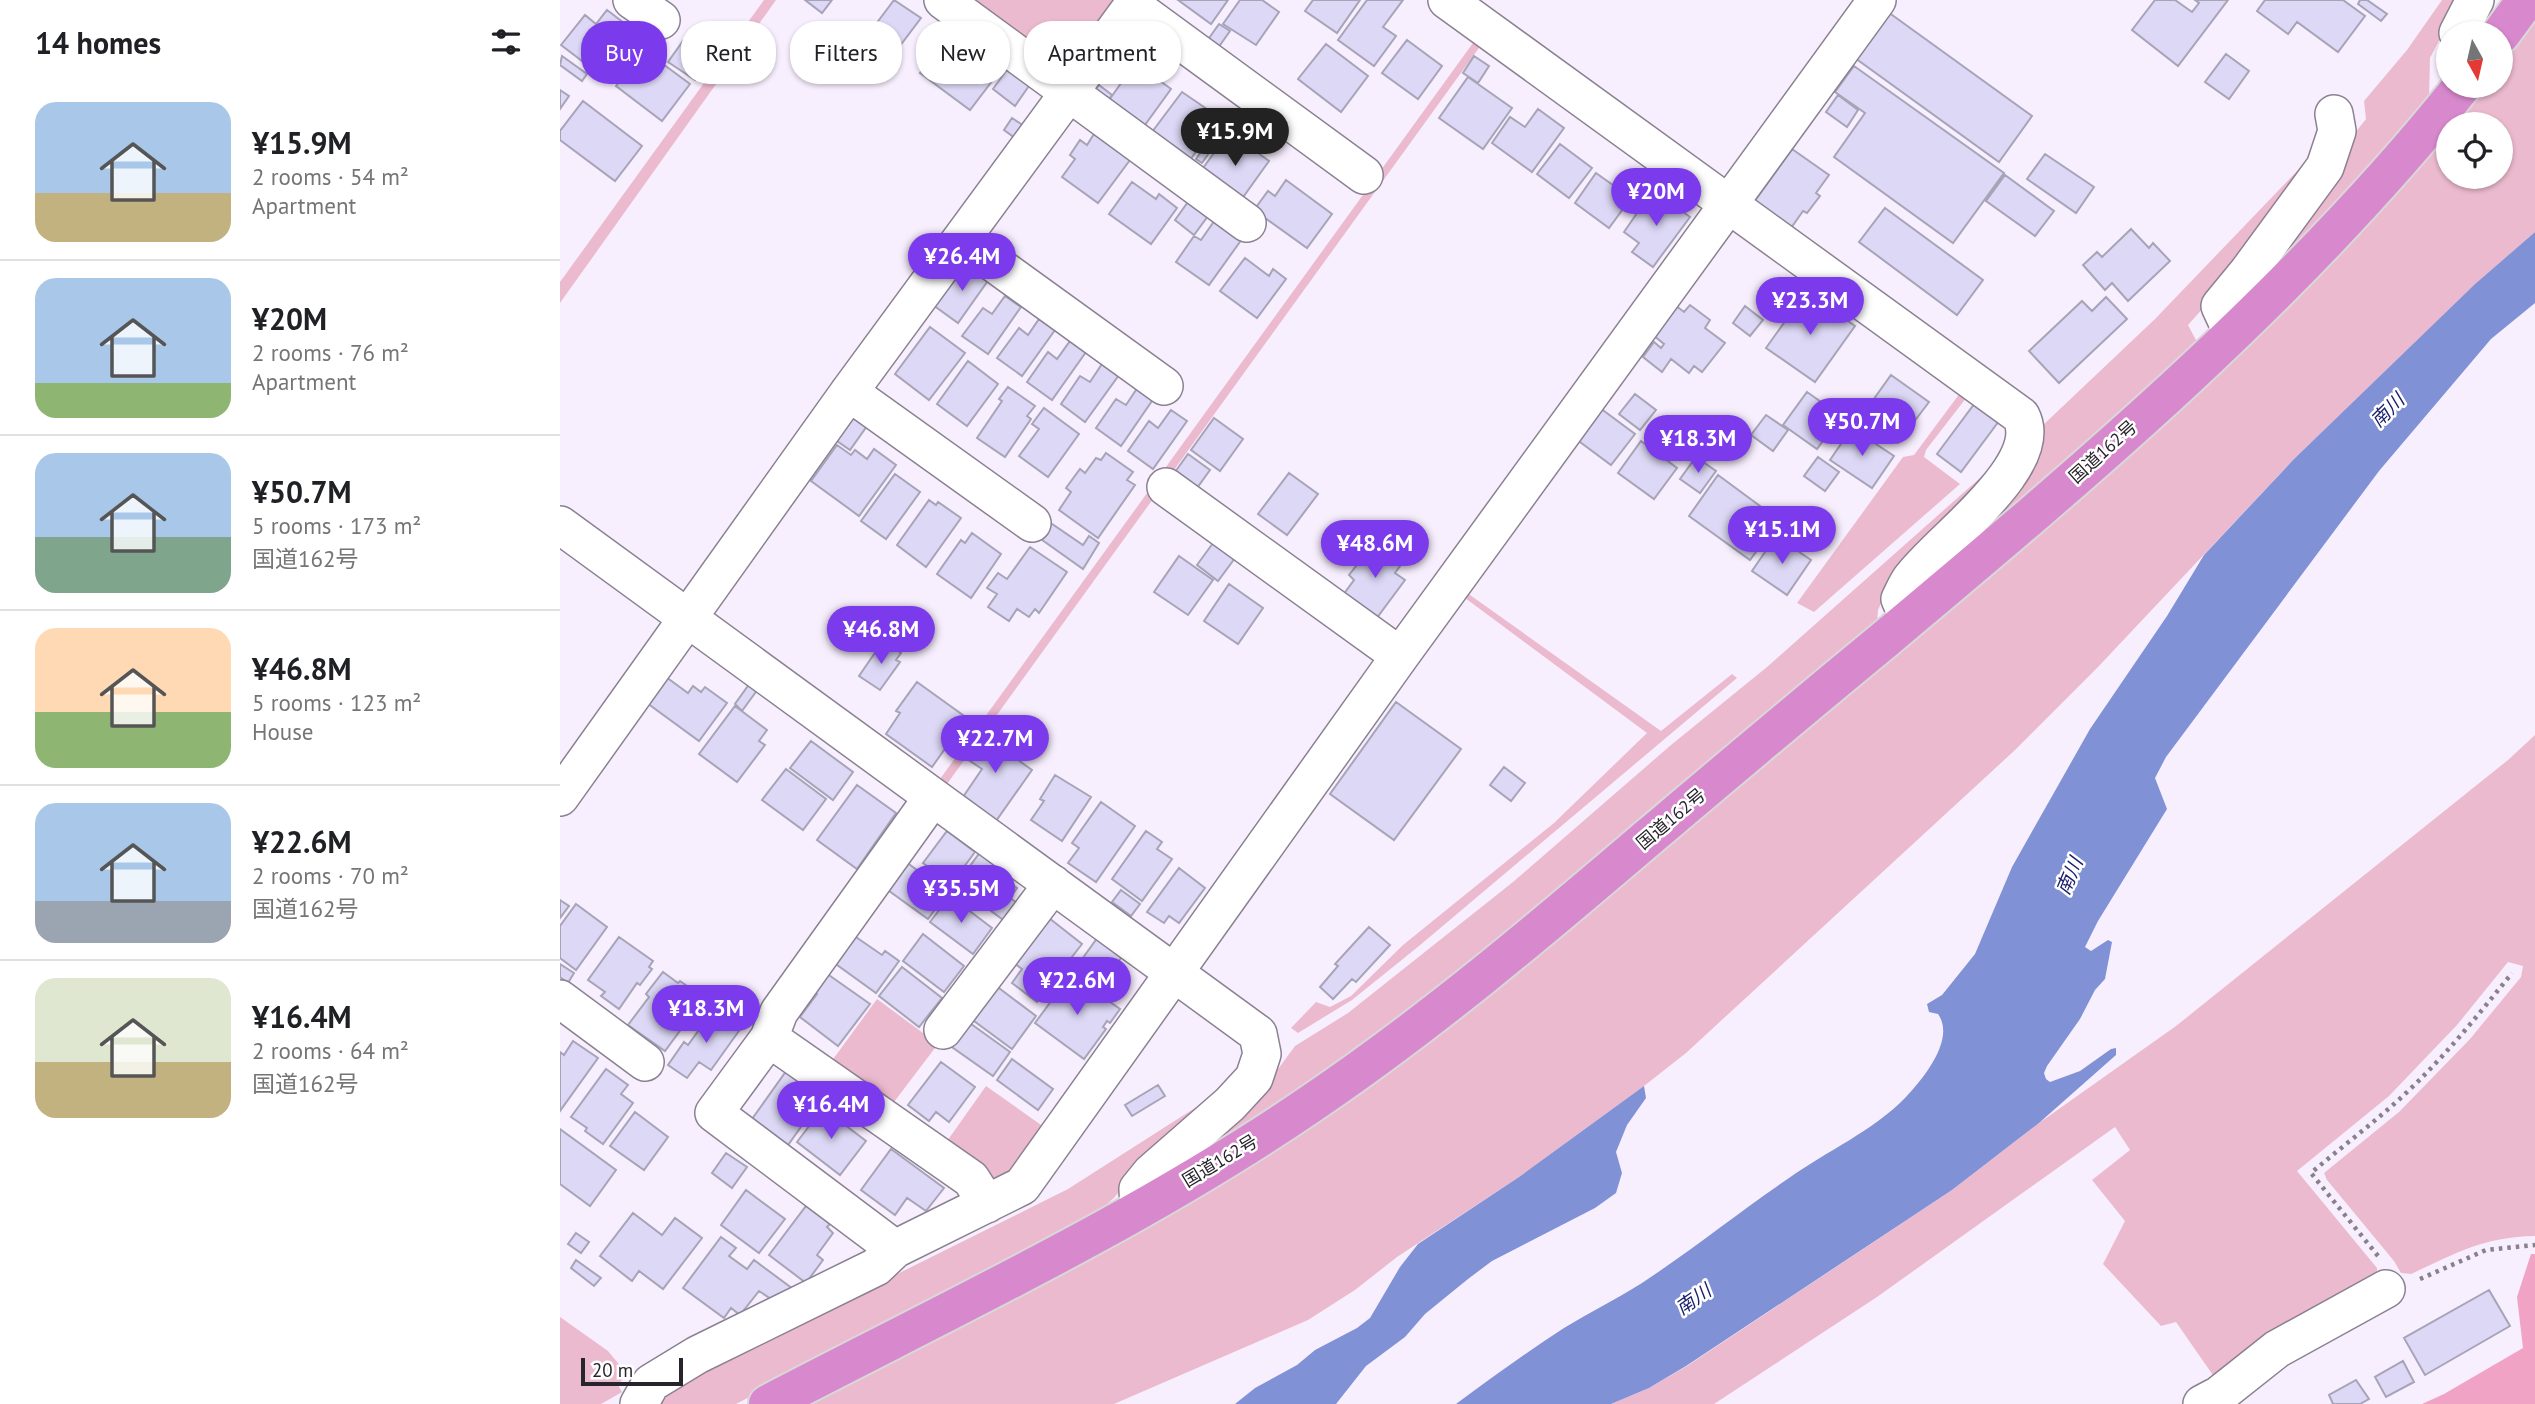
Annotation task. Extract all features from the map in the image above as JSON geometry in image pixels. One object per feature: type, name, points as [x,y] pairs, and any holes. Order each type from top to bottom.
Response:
[{"type":"highway","points":[[2511,21],[2526,0]]},
{"type":"highway","name":"国道162号","points":[[768,1404],[1139,1209],[1304,1109],[1383,1054],[1490,970],[2021,525],[2232,332],[2365,198],[2451,98]]},
{"type":"street","points":[[943,0],[1247,223]]},
{"type":"street","points":[[1447,0],[2021,416],[2027,427],[2025,442],[2013,468],[1981,508],[1911,579],[1900,599],[1909,619]]},
{"type":"street","points":[[639,1404],[651,1383],[696,1355],[876,1267],[895,1249],[1022,1186],[1400,656],[1877,0]]},
{"type":"street","points":[[2464,21],[2474,0]]},
{"type":"street","points":[[560,797],[849,392],[1135,3],[1364,175]]},
{"type":"street","points":[[2232,332],[2220,306],[2325,167],[2337,131],[2334,114]]},
{"type":"street","points":[[962,240],[1164,386]]},
{"type":"street","points":[[849,392],[1032,523]]},
{"type":"street","points":[[1166,487],[1400,656]]},
{"type":"street","points":[[560,525],[1258,1034],[1262,1054],[1254,1078],[1230,1104],[1151,1173],[1138,1189],[1139,1209]]},
{"type":"street","points":[[895,1249],[714,1113],[769,1038],[779,1013],[933,797]]},
{"type":"street","points":[[943,1030],[1053,884]]},
{"type":"street","points":[[560,999],[645,1062]]},
{"type":"street","points":[[769,1038],[971,1179],[987,1204]]},
{"type":"street","points":[[2202,1404],[2218,1395],[2277,1349],[2386,1289]]},
{"type":"path","points":[[2512,973],[2465,1032],[2430,1069],[2394,1104],[2311,1172],[2387,1266],[2386,1289],[2413,1282],[2486,1250],[2535,1245]]},
{"type":"shaded area","points":[[764,0],[776,0],[761,21],[749,21]]},
{"type":"shaded area","points":[[964,0],[1120,0],[1106,21],[1024,21],[1024,42],[1010,32],[1010,21],[994,21]]},
{"type":"shaded area","points":[[2442,0],[2460,0],[2449,21],[2436,21],[2436,46],[2430,58],[2429,99],[2395,142],[2256,289],[2347,143],[2366,119],[2364,101],[2407,50]]},
{"type":"shaded area","points":[[2535,14],[2535,232],[2475,284],[2294,459],[2098,667],[2014,751],[1686,1053],[1519,1177],[1397,1257],[1355,1290],[1308,1320],[1114,1404],[803,1404],[1310,1124],[2436,139],[2436,189],[2513,189],[2513,112],[2461,112],[2472,98],[2513,98],[2513,44]]},
{"type":"shaded area","points":[[1478,36],[1484,41],[947,784],[940,779]]},
{"type":"shaded area","points":[[703,84],[716,84],[560,303],[560,282]]},
{"type":"shaded area","points":[[2323,144],[2231,277],[2188,325],[2197,342],[2007,514],[1923,579],[2035,449],[2042,426],[2155,319]]},
{"type":"shaded area","points":[[1963,389],[1970,393],[1926,450],[1924,457],[1960,484],[1814,612],[1797,603],[1903,457],[1914,455]]},
{"type":"shaded area","points":[[2007,454],[1886,592],[1878,610],[1877,624],[1553,898],[1374,1040],[1238,1132],[1169,1168],[1273,1076],[1295,1046],[1348,1013],[1513,882],[1671,745],[1767,667]]},
{"type":"shaded area","points":[[1463,590],[1661,731],[1732,674],[1737,678],[1419,946],[1352,1000],[1298,1033],[1291,1028],[1316,1002],[1330,1007],[1351,996],[1403,945],[1554,823],[1647,733],[1461,595]]},
{"type":"shaded area","points":[[2535,735],[2535,1236],[2485,1243],[2411,1274],[2401,1273],[2324,1173],[2399,1112],[2470,1039],[2521,977],[2523,966],[2508,962],[2457,1025],[2389,1096],[2297,1171],[2377,1268],[2377,1277],[2217,1381],[2176,1322],[2161,1326],[2103,1264],[2125,1221],[2092,1180],[2130,1150],[2115,1127],[1877,1297],[1714,1404],[1611,1404],[1649,1388],[1687,1366],[1952,1190],[2039,1123],[2176,1026],[2508,760]]},
{"type":"shaded area","points":[[877,999],[938,1044],[891,1106],[831,1062]]},
{"type":"shaded area","points":[[1234,1083],[1087,1221],[736,1404],[656,1404],[686,1375],[1068,1189]]},
{"type":"shaded area","points":[[986,1086],[1044,1127],[1008,1177],[991,1178],[945,1144]]},
{"type":"shaded area","points":[[2531,1254],[2535,1254],[2535,1404],[2422,1404],[2523,1348],[2517,1297]]},
{"type":"shaded area","points":[[560,1317],[608,1351],[627,1374],[618,1385],[622,1392],[601,1404],[560,1404]]},
{"type":"water","name":"南川","points":[[2535,232],[2535,303],[2491,339],[2379,471],[2166,757],[2155,778],[2167,809],[2098,921],[2085,947],[2091,951],[2108,940],[2112,942],[2105,979],[2095,990],[2080,1019],[2044,1073],[2050,1082],[2080,1071],[2111,1049],[2116,1048],[2116,1055],[2039,1123],[1952,1190],[1649,1388],[1611,1404],[1456,1404],[1564,1328],[1661,1270],[1789,1178],[1879,1120],[1906,1097],[1935,1058],[1943,1035],[1938,1014],[1929,1012],[1927,1004],[1942,995],[1975,954],[2012,867],[2090,729],[2167,616],[2204,555],[2294,459],[2475,284]]},
{"type":"water","points":[[1644,1086],[1646,1098],[1627,1125],[1616,1152],[1622,1173],[1616,1193],[1595,1208],[1492,1261],[1468,1279],[1425,1314],[1405,1337],[1366,1366],[1336,1404],[1235,1404],[1255,1388],[1297,1365],[1315,1350],[1357,1328],[1370,1318],[1400,1267],[1418,1244],[1519,1177]]},
{"type":"building","points":[[805,0],[832,0],[822,13]]},
{"type":"building","points":[[894,0],[921,18],[916,21],[902,43],[902,21],[878,21]]},
{"type":"building","points":[[1178,0],[1228,0],[1211,24]]},
{"type":"building","points":[[1240,0],[1262,0],[1279,12],[1256,45],[1223,24]]},
{"type":"building","points":[[1313,0],[1360,0],[1337,33],[1305,11]]},
{"type":"building","points":[[1367,0],[1403,0],[1383,27],[1396,36],[1374,66],[1338,40]]},
{"type":"building","points":[[2155,0],[2175,0],[2192,12],[2199,3],[2195,0],[2228,0],[2178,66],[2132,30]]},
{"type":"building","points":[[2265,0],[2343,0],[2365,16],[2338,52],[2297,22],[2288,34],[2257,11]]},
{"type":"building","points":[[2360,0],[2367,0],[2387,14],[2381,21],[2358,4]]},
{"type":"building","points":[[607,10],[621,21],[598,21]]},
{"type":"building","points":[[1888,12],[2032,116],[1999,162],[1855,58]]},
{"type":"building","points":[[585,15],[592,21],[581,21],[581,60],[561,45]]},
{"type":"building","points":[[1219,24],[1230,31],[1218,48],[1207,41]]},
{"type":"building","points":[[1407,40],[1442,66],[1418,99],[1382,73]]},
{"type":"building","points":[[681,44],[681,71],[668,62]]},
{"type":"building","points":[[1326,44],[1368,76],[1341,112],[1298,79]]},
{"type":"building","points":[[2226,54],[2249,71],[2229,99],[2205,82]]},
{"type":"building","points":[[562,56],[581,70],[581,80],[560,65]]},
{"type":"building","points":[[1474,56],[1489,66],[1478,83],[1463,73]]},
{"type":"building","points":[[1854,66],[2004,173],[1953,243],[1834,157],[1865,113],[1835,92]]},
{"type":"building","points":[[667,67],[681,77],[681,84],[690,84],[662,121],[616,86],[667,84]]},
{"type":"building","points":[[1010,68],[1024,78],[1024,84],[1030,84],[1015,106],[993,89],[997,84],[1010,84]]},
{"type":"building","points":[[1468,77],[1512,108],[1483,149],[1439,118]]},
{"type":"building","points":[[935,84],[990,84],[970,110]]},
{"type":"building","points":[[1120,84],[1164,84],[1171,89],[1142,129],[1107,103]]},
{"type":"building","points":[[1099,85],[1112,95],[1106,103],[1093,93]]},
{"type":"building","points":[[560,90],[569,96],[560,109]]},
{"type":"building","points":[[1182,92],[1220,118],[1190,160],[1152,132]]},
{"type":"building","points":[[1838,95],[1858,110],[1847,127],[1826,112]]},
{"type":"building","points":[[583,101],[642,146],[615,181],[560,140],[560,131]]},
{"type":"building","points":[[1538,109],[1564,128],[1532,172],[1492,143],[1510,117],[1525,127]]},
{"type":"building","points":[[1012,118],[1024,126],[1015,138],[1004,130]]},
{"type":"building","points":[[1094,134],[1130,160],[1098,203],[1062,177],[1075,159],[1070,155],[1080,140],[1087,145]]},
{"type":"building","points":[[1224,139],[1237,149],[1243,142],[1269,161],[1241,200],[1201,171]]},
{"type":"building","points":[[1560,144],[1592,168],[1569,198],[1537,174]]},
{"type":"building","points":[[1203,149],[1209,153],[1202,163],[1196,159]]},
{"type":"building","points":[[1792,149],[1829,175],[1816,193],[1820,196],[1807,213],[1803,211],[1791,228],[1754,202]]},
{"type":"building","points":[[2045,154],[2094,187],[2076,213],[2027,179]]},
{"type":"building","points":[[1596,173],[1631,198],[1609,228],[1575,203]]},
{"type":"building","points":[[2005,175],[2054,211],[2035,236],[1986,201]]},
{"type":"building","points":[[1286,180],[1332,214],[1307,248],[1254,210],[1268,191],[1275,196]]},
{"type":"building","points":[[1132,182],[1156,199],[1159,194],[1177,208],[1151,244],[1109,214]]},
{"type":"building","points":[[1653,190],[1690,217],[1653,267],[1632,252],[1639,243],[1624,232]]},
{"type":"building","points":[[1188,202],[1208,216],[1194,235],[1175,220]]},
{"type":"building","points":[[1885,208],[1983,280],[1957,315],[1859,242]]},
{"type":"building","points":[[1215,220],[1242,239],[1209,285],[1176,262],[1194,236],[1201,240]]},
{"type":"building","points":[[2131,229],[2149,248],[2153,243],[2170,261],[2128,301],[2112,283],[2105,290],[2083,265],[2097,252],[2102,257]]},
{"type":"building","points":[[1245,258],[1269,276],[1273,269],[1286,279],[1257,318],[1220,291]]},
{"type":"building","points":[[976,264],[992,275],[958,323],[933,305],[954,275],[964,282]]},
{"type":"building","points":[[1806,292],[1855,326],[1815,382],[1766,348]]},
{"type":"building","points":[[1005,296],[1021,307],[988,354],[962,336],[983,308],[992,314]]},
{"type":"building","points":[[2106,297],[2127,319],[2059,383],[2029,351],[2082,301],[2092,311]]},
{"type":"building","points":[[1675,305],[1684,312],[1690,305],[1710,320],[1705,328],[1725,343],[1702,372],[1694,366],[1689,373],[1671,359],[1662,372],[1643,357],[1654,342],[1661,348],[1664,344],[1653,335]]},
{"type":"building","points":[[1745,306],[1763,320],[1750,336],[1733,323]]},
{"type":"building","points":[[1039,319],[1055,330],[1022,376],[997,358],[1019,328],[1028,335]]},
{"type":"building","points":[[930,327],[965,353],[929,400],[895,374]]},
{"type":"building","points":[[1070,341],[1086,352],[1052,400],[1027,382],[1048,352],[1057,359]]},
{"type":"building","points":[[968,361],[998,384],[967,426],[937,404]]},
{"type":"building","points":[[1102,364],[1119,375],[1085,422],[1061,404],[1080,376],[1090,382]]},
{"type":"building","points":[[1891,375],[1929,402],[1898,443],[1861,417]]},
{"type":"building","points":[[1008,387],[1035,406],[1027,416],[1031,419],[1005,457],[977,438],[1002,401],[999,399]]},
{"type":"building","points":[[1138,387],[1154,398],[1121,446],[1096,428],[1116,399],[1126,405]]},
{"type":"building","points":[[1807,392],[1841,416],[1817,449],[1783,425]]},
{"type":"building","points":[[1635,394],[1656,410],[1640,430],[1619,414]]},
{"type":"building","points":[[1975,403],[1999,421],[1961,472],[1937,454]]},
{"type":"building","points":[[1596,405],[1635,434],[1611,465],[1572,436]]},
{"type":"building","points":[[1044,408],[1079,434],[1048,477],[1019,456],[1039,429],[1032,424]]},
{"type":"building","points":[[1171,410],[1187,421],[1153,469],[1128,451],[1149,421],[1158,428]]},
{"type":"building","points":[[1766,415],[1788,430],[1773,451],[1751,435]]},
{"type":"building","points":[[854,417],[867,426],[850,450],[837,441]]},
{"type":"building","points":[[1664,417],[1685,432],[1670,453],[1649,436]]},
{"type":"building","points":[[1214,418],[1243,439],[1220,471],[1191,450]]},
{"type":"building","points":[[1852,428],[1894,456],[1872,488],[1830,460]]},
{"type":"building","points":[[1641,441],[1677,468],[1654,499],[1618,473]]},
{"type":"building","points":[[837,445],[851,455],[855,450],[867,459],[874,449],[896,465],[859,516],[811,481]]},
{"type":"building","points":[[1106,453],[1133,472],[1127,480],[1135,485],[1098,538],[1059,510],[1071,492],[1066,488],[1080,469],[1085,473],[1096,458],[1101,460]]},
{"type":"building","points":[[1188,454],[1210,470],[1197,488],[1175,472]]},
{"type":"building","points":[[1696,457],[1716,471],[1700,493],[1680,479]]},
{"type":"building","points":[[1818,457],[1839,472],[1825,491],[1804,476]]},
{"type":"building","points":[[1289,473],[1318,494],[1287,535],[1258,514]]},
{"type":"building","points":[[895,474],[920,492],[886,539],[861,521]]},
{"type":"building","points":[[1718,475],[1779,520],[1750,560],[1689,516]]},
{"type":"building","points":[[929,500],[936,505],[938,502],[961,518],[926,567],[897,545]]},
{"type":"building","points":[[1042,517],[1083,545],[1089,536],[1099,543],[1083,569],[1031,532]]},
{"type":"building","points":[[972,533],[1001,554],[971,598],[937,574],[961,540],[965,543]]},
{"type":"building","points":[[1776,536],[1811,560],[1787,595],[1752,571]]},
{"type":"building","points":[[1376,541],[1403,562],[1395,573],[1405,580],[1376,619],[1343,595],[1354,580],[1349,575]]},
{"type":"building","points":[[1213,543],[1235,558],[1218,581],[1197,565]]},
{"type":"building","points":[[1030,547],[1067,572],[1039,613],[1035,609],[1029,617],[1017,609],[1009,621],[988,607],[997,594],[987,588],[998,573],[1007,579]]},
{"type":"building","points":[[1179,556],[1213,580],[1188,615],[1154,592]]},
{"type":"building","points":[[1229,584],[1263,608],[1238,644],[1204,621]]},
{"type":"building","points":[[887,643],[901,653],[896,660],[900,662],[880,690],[859,676],[879,647],[883,649]]},
{"type":"building","points":[[666,677],[688,693],[693,686],[701,692],[705,687],[727,703],[699,741],[647,703]]},
{"type":"building","points":[[917,682],[967,718],[932,767],[886,734],[900,713],[896,711]]},
{"type":"building","points":[[750,683],[758,689],[742,711],[735,704]]},
{"type":"building","points":[[1396,702],[1461,749],[1394,840],[1330,794]]},
{"type":"building","points":[[735,706],[767,730],[759,741],[765,745],[737,782],[699,754]]},
{"type":"building","points":[[991,726],[1007,737],[1000,747],[1032,770],[996,821],[963,797],[982,769],[967,759]]},
{"type":"building","points":[[811,741],[853,772],[833,800],[790,768]]},
{"type":"building","points":[[1504,767],[1525,783],[1511,801],[1490,785]]},
{"type":"building","points":[[786,769],[826,799],[803,830],[762,800]]},
{"type":"building","points":[[1055,775],[1091,797],[1062,841],[1031,820],[1044,801],[1040,799]]},
{"type":"building","points":[[857,785],[896,813],[857,869],[817,840]]},
{"type":"building","points":[[1101,802],[1135,826],[1096,882],[1068,863],[1079,848],[1072,843]]},
{"type":"building","points":[[947,831],[975,852],[951,884],[923,863]]},
{"type":"building","points":[[1146,831],[1162,842],[1157,849],[1172,859],[1142,901],[1112,879]]},
{"type":"building","points":[[981,851],[1002,866],[996,873],[1017,888],[1010,898],[1019,904],[1006,922],[956,885]]},
{"type":"building","points":[[905,861],[947,893],[928,919],[885,888]]},
{"type":"building","points":[[1179,868],[1205,888],[1179,923],[1169,916],[1164,923],[1147,912]]},
{"type":"building","points":[[1121,890],[1140,904],[1131,916],[1112,902]]},
{"type":"building","points":[[950,896],[992,928],[973,954],[930,922]]},
{"type":"building","points":[[560,900],[569,906],[560,918]]},
{"type":"building","points":[[576,904],[607,927],[576,970],[560,958],[560,926]]},
{"type":"building","points":[[1049,918],[1082,944],[1037,1002],[1012,983],[1022,969],[1014,963]]},
{"type":"building","points":[[1369,927],[1390,945],[1356,982],[1352,979],[1333,999],[1320,987],[1338,966],[1335,964]]},
{"type":"building","points":[[923,934],[964,966],[944,992],[903,961]]},
{"type":"building","points":[[853,935],[882,955],[885,951],[899,961],[876,993],[833,962]]},
{"type":"building","points":[[619,937],[653,961],[649,967],[652,969],[640,985],[637,983],[619,1009],[601,996],[605,992],[588,980]]},
{"type":"building","points":[[1098,937],[1123,955],[1100,987],[1096,984],[1093,988],[1072,973]]},
{"type":"building","points":[[560,964],[574,973],[568,983],[560,977]]},
{"type":"building","points":[[902,967],[942,998],[919,1027],[879,996]]},
{"type":"building","points":[[663,972],[704,998],[665,1051],[628,1025]]},
{"type":"building","points":[[826,973],[870,1004],[838,1046],[800,1017],[817,994],[813,991]]},
{"type":"building","points":[[1069,977],[1083,988],[1086,985],[1120,1009],[1110,1023],[1107,1021],[1103,1027],[1106,1029],[1084,1059],[1035,1023]]},
{"type":"building","points":[[995,985],[1036,1016],[1012,1049],[970,1018]]},
{"type":"building","points":[[714,1009],[741,1028],[711,1070],[699,1062],[687,1078],[668,1065],[684,1042],[688,1045]]},
{"type":"building","points":[[967,1021],[1010,1052],[993,1076],[949,1045]]},
{"type":"building","points":[[573,1041],[598,1058],[560,1111],[560,1052],[564,1055]]},
{"type":"building","points":[[1012,1059],[1053,1089],[1038,1110],[997,1080]]},
{"type":"building","points":[[941,1062],[975,1087],[949,1122],[936,1112],[929,1121],[908,1105]]},
{"type":"building","points":[[606,1069],[628,1085],[621,1094],[633,1103],[603,1144],[571,1117]]},
{"type":"building","points":[[787,1070],[823,1096],[788,1145],[752,1119]]},
{"type":"building","points":[[1158,1085],[1165,1096],[1132,1116],[1125,1105]]},
{"type":"building","points":[[823,1108],[866,1141],[840,1175],[797,1142]]},
{"type":"building","points":[[635,1112],[668,1137],[644,1170],[610,1146]]},
{"type":"building","points":[[560,1129],[616,1170],[590,1206],[560,1184]]},
{"type":"building","points":[[891,1149],[944,1188],[926,1211],[907,1198],[895,1215],[861,1190]]},
{"type":"building","points":[[726,1153],[747,1167],[732,1188],[712,1173]]},
{"type":"building","points":[[746,1190],[785,1219],[759,1253],[721,1225]]},
{"type":"building","points":[[806,1206],[830,1224],[827,1227],[833,1233],[817,1255],[823,1260],[806,1283],[769,1255]]},
{"type":"building","points":[[633,1213],[662,1235],[675,1218],[702,1238],[663,1289],[639,1271],[632,1281],[600,1256]]},
{"type":"building","points":[[576,1233],[589,1242],[581,1253],[568,1244]]},
{"type":"building","points":[[721,1237],[736,1248],[729,1256],[747,1269],[754,1260],[793,1289],[774,1301],[759,1291],[740,1315],[731,1308],[724,1318],[683,1288]]},
{"type":"building","points":[[576,1260],[601,1278],[594,1286],[571,1268]]},
{"type":"building","points":[[2489,1290],[2510,1326],[2425,1375],[2404,1338]]},
{"type":"building","points":[[2403,1361],[2414,1382],[2386,1397],[2375,1377]]},
{"type":"building","points":[[2356,1380],[2369,1399],[2360,1404],[2333,1404],[2329,1395]]}]
